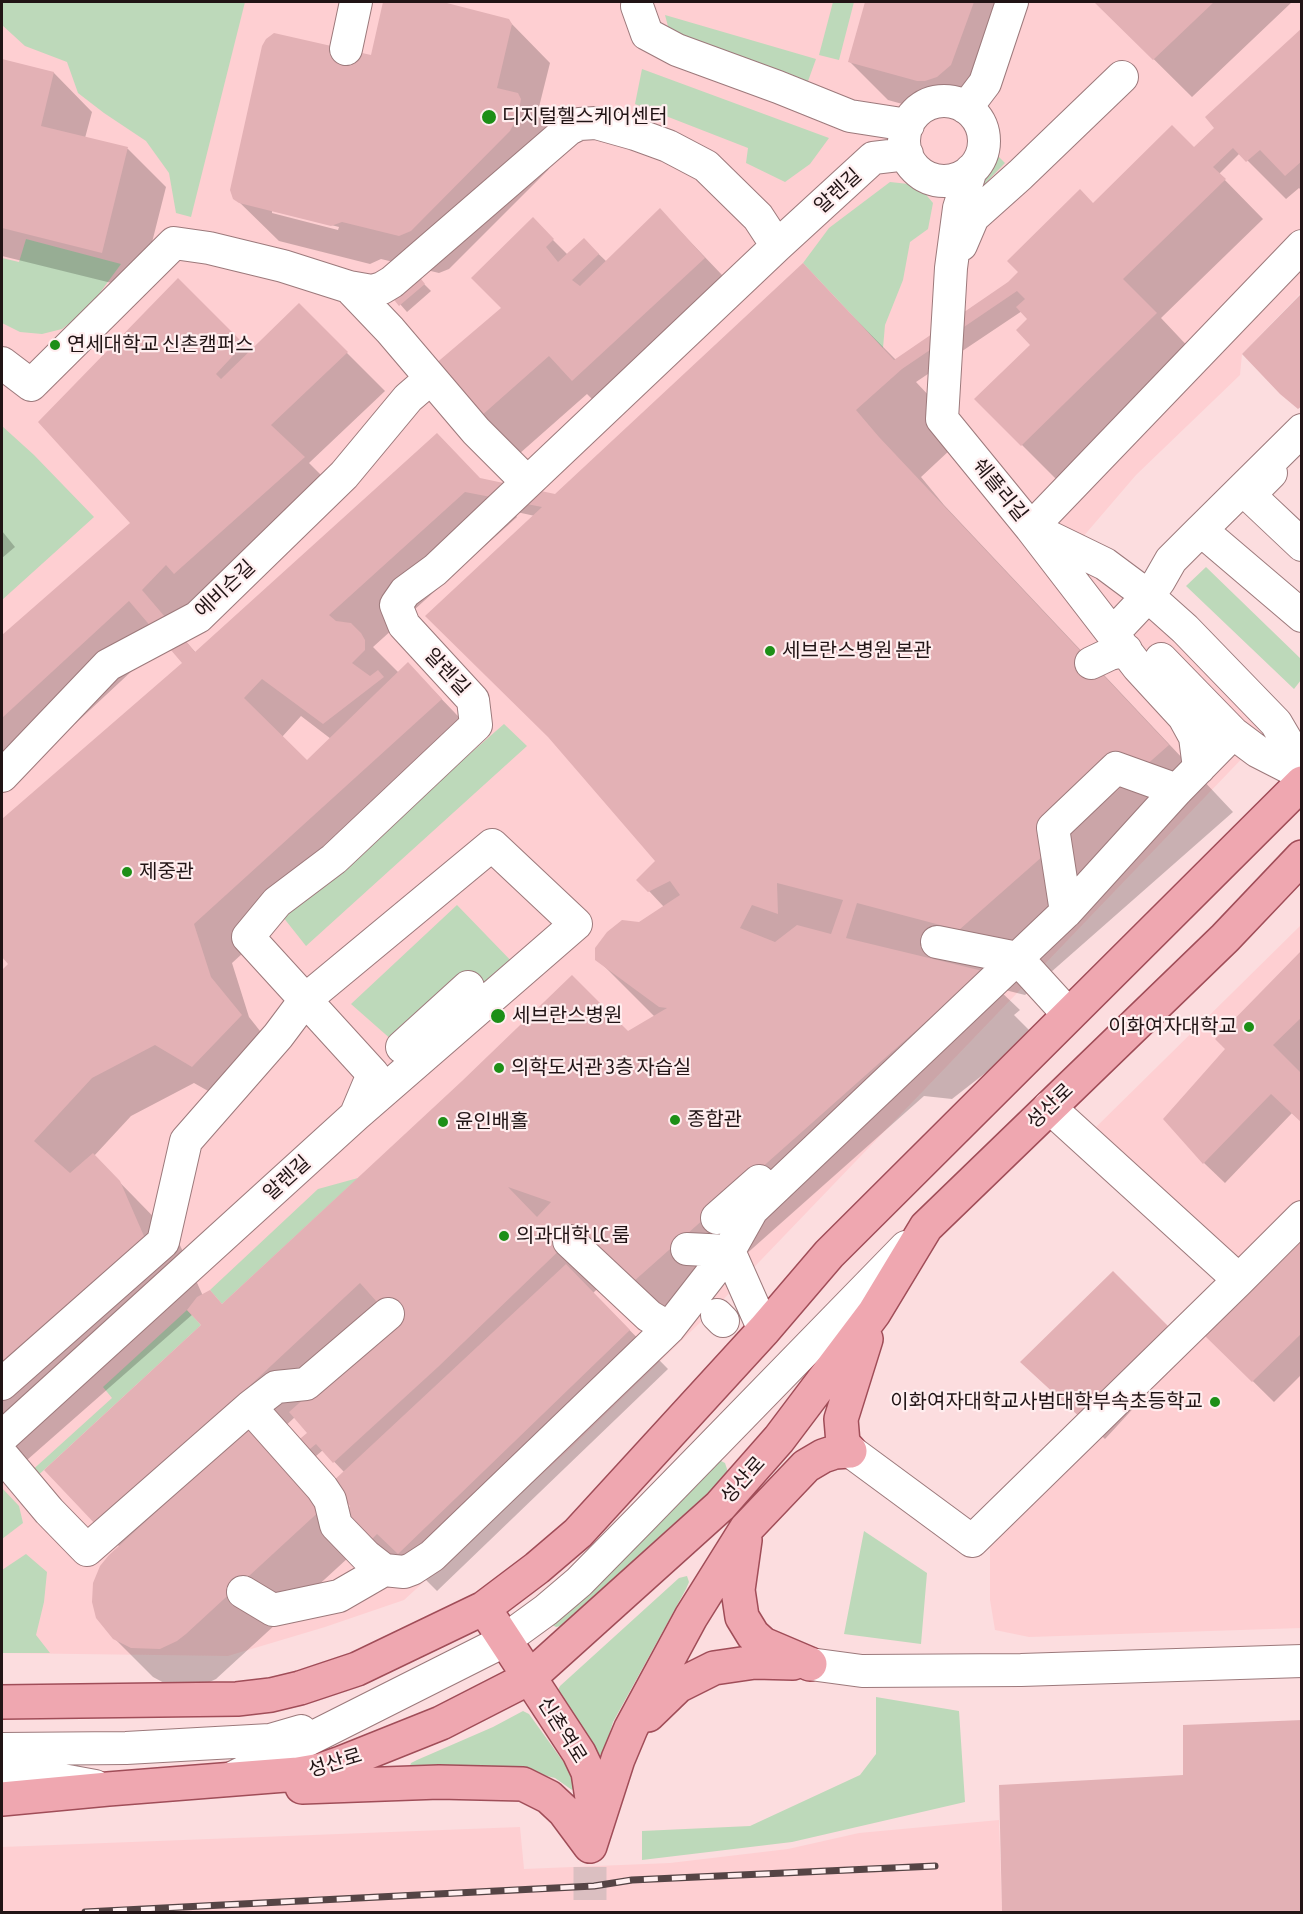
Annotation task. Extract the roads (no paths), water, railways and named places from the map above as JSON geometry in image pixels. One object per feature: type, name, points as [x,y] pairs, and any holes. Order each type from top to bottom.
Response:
[{"type":"main road","points":[[2,1702],[237,1699],[271,1695],[357,1669],[484,1608],[578,1533],[765,1330],[829,1254],[1302,783]]},
{"type":"main road","name":"성산로","points":[[2,1799],[298,1774],[341,1763],[441,1723],[529,1678],[720,1506],[779,1439],[874,1312],[926,1227],[1217,946],[1302,857]]},
{"type":"main road","points":[[850,1451],[843,1443],[841,1419],[874,1312]]},
{"type":"main road","points":[[779,1439],[746,1529],[738,1590],[742,1617],[753,1635],[762,1644],[810,1664]]},
{"type":"main road","points":[[590,1856],[618,1759],[631,1728],[691,1617],[746,1529],[806,1466],[823,1456],[850,1451]]},
{"type":"main road","name":"신촌역로","points":[[484,1608],[567,1733],[588,1772],[593,1805],[590,1856]]},
{"type":"main road","points":[[631,1728],[678,1686],[714,1668],[755,1662],[810,1664]]},
{"type":"main road","points":[[180,1784],[319,1787],[439,1782],[523,1784],[549,1797],[564,1811],[590,1856]]},
{"type":"street","points":[[346,50],[356,2]]},
{"type":"street","points":[[1012,2],[974,117],[984,138],[984,150],[980,160],[972,170],[960,178],[948,181],[934,179],[913,166],[907,140],[915,114],[926,106],[939,102],[951,102],[974,117],[1020,175]]},
{"type":"street","points":[[632,3],[647,34],[677,50],[778,87],[907,140]]},
{"type":"street","points":[[951,268],[973,217],[1122,77]]},
{"type":"street","points":[[2,363],[31,385],[174,243],[209,248],[283,266],[349,287],[372,291],[382,288],[392,282],[569,129],[579,124],[596,123],[635,134],[668,146],[706,166],[758,218],[777,246]]},
{"type":"street","name":"알렌길","points":[[2,1437],[356,1115],[576,924],[492,845],[305,1000],[248,937],[277,902],[334,859],[476,725],[473,700],[404,625],[396,605],[405,592],[435,570],[873,158],[907,140]]},
{"type":"street","name":"쉐플리길","points":[[972,170],[959,208],[951,268],[942,418],[1031,528],[1105,564],[1148,596],[1185,629],[1276,723],[1302,767]]},
{"type":"street","points":[[1199,768],[1195,736],[1184,717],[1120,641],[1031,528],[1302,246]]},
{"type":"street","points":[[349,287],[390,330],[476,431],[527,482]]},
{"type":"street","name":"에비슨길","points":[[2,776],[108,665],[198,617],[344,475],[408,398],[430,379]]},
{"type":"street","points":[[1090,663],[1110,654],[1171,560],[1302,429]]},
{"type":"street","points":[[1302,443],[1250,495],[1302,545]]},
{"type":"street","points":[[1202,530],[1302,616]]},
{"type":"street","points":[[1161,659],[1233,733],[1257,751],[1302,774]]},
{"type":"street","points":[[250,1407],[322,1488],[330,1500],[336,1525],[366,1556],[384,1570],[404,1572],[432,1556],[669,1328],[729,1251],[752,1210],[1066,912],[1177,790],[1233,733]]},
{"type":"street","points":[[1066,912],[1053,828],[1116,768],[1177,790]]},
{"type":"street","points":[[937,942],[1017,958],[1069,1015]]},
{"type":"street","points":[[717,1218],[836,1106],[983,979]]},
{"type":"street","points":[[356,1115],[372,1074],[468,987]]},
{"type":"street","points":[[2,1384],[163,1242],[186,1141],[278,1036],[305,1000],[372,1074]]},
{"type":"street","points":[[1049,1107],[1239,1280]]},
{"type":"street","points":[[850,1451],[972,1541],[1302,1216]]},
{"type":"street","points":[[229,1780],[505,1640],[546,1610],[579,1582],[926,1227]]},
{"type":"street","points":[[569,1241],[650,1316],[669,1328]]},
{"type":"street","points":[[687,1249],[729,1251]]},
{"type":"street","points":[[729,1251],[765,1330]]},
{"type":"street","points":[[2,1455],[94,1558],[250,1407],[276,1388],[306,1384],[388,1314]]},
{"type":"street","points":[[243,1592],[273,1610],[339,1596],[384,1570]]},
{"type":"street","points":[[2,1749],[126,1748],[270,1740],[306,1730],[371,1699],[400,1680],[430,1659],[484,1608]]},
{"type":"street","points":[[810,1664],[862,1671],[1302,1661]]},
{"type":"street","points":[[2,1769],[108,1789]]},
{"type":"tunnel","points":[[590,1867],[590,1912]]},
{"type":"railway","points":[[85,1912],[594,1886],[632,1880],[935,1866]]},
{"type":"place","name":"디지털헬스케어센터","points":[[489,117]]},
{"type":"place","name":"연세대학교 신촌캠퍼스","points":[[55,345]]},
{"type":"place","name":"세브란스병원 본관","points":[[770,651]]},
{"type":"place","name":"제중관","points":[[127,872]]},
{"type":"place","name":"세브란스병원","points":[[498,1016]]},
{"type":"place","name":"이화여자대학교","points":[[1249,1027]]},
{"type":"place","name":"의학도서관 3층 자습실","points":[[499,1068]]},
{"type":"place","name":"종합관","points":[[675,1120]]},
{"type":"place","name":"윤인배홀","points":[[443,1122]]},
{"type":"place","name":"의과대학 LC 룸","points":[[504,1236]]},
{"type":"place","name":"이화여자대학교사범대학부속초등학교","points":[[1215,1402]]}]
